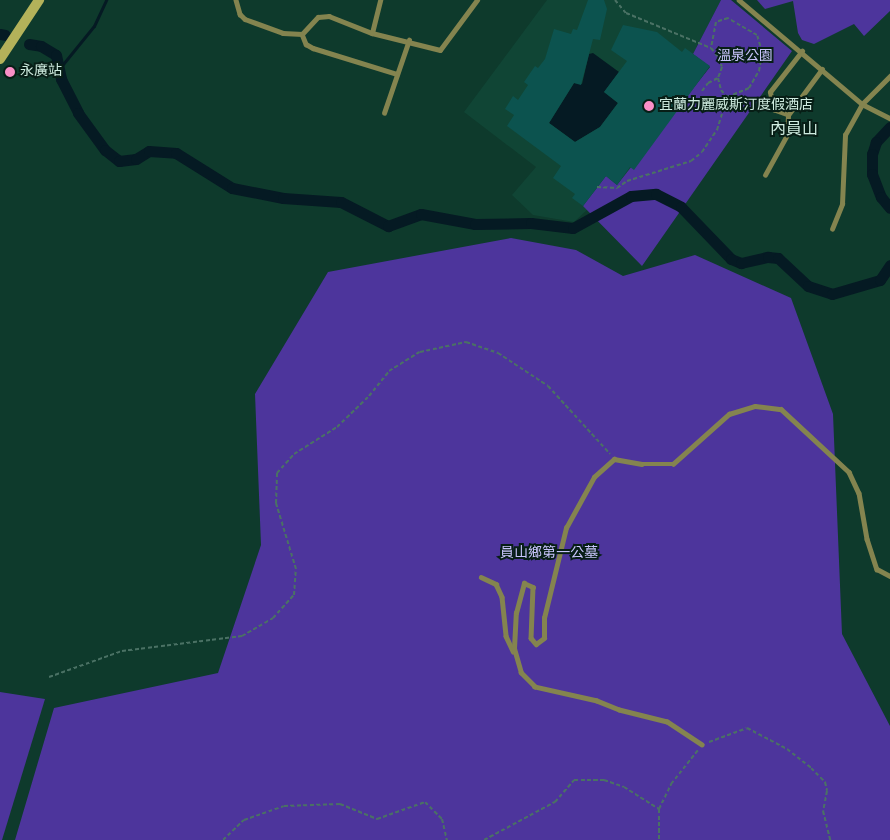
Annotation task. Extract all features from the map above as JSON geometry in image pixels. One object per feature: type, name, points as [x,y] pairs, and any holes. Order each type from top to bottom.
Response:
[{"type":"street","points":[[0,60],[11,46],[39,0]]},
{"type":"lane","points":[[236,0],[240,14],[245,19],[283,33],[302,34],[318,17],[329,16],[372,33],[409,40],[440,50],[477,0]]},
{"type":"lane","points":[[372,33],[380,0]]},
{"type":"lane","points":[[739,0],[802,51],[862,104],[890,118]]},
{"type":"lane","points":[[302,34],[306,44],[313,48],[397,74]]},
{"type":"lane","points":[[384,113],[409,40]]},
{"type":"lane","points":[[788,116],[774,110],[770,92],[802,51]]},
{"type":"lane","points":[[765,175],[787,135],[788,116],[822,69]]},
{"type":"lane","points":[[832,230],[842,204],[845,135],[862,104],[890,76]]},
{"type":"lane","points":[[702,745],[666,722],[619,710],[597,701],[535,687],[521,673],[514,648],[516,613],[524,583],[533,587],[530,638],[536,644],[544,638],[544,618],[566,528],[594,477],[614,459],[642,464],[673,464],[729,414],[755,406],[781,408],[850,472],[859,493],[866,539],[877,569],[890,576]]},
{"type":"lane","points":[[481,577],[496,584],[502,597],[506,636],[517,659]]},
{"type":"path","points":[[614,0],[626,13],[710,48],[722,67],[718,78],[721,90],[727,97]]},
{"type":"path","points":[[710,48],[716,22],[728,18],[757,35],[762,52],[759,71],[749,88],[727,97]]},
{"type":"path","points":[[702,92],[708,83],[718,78]]},
{"type":"path","points":[[597,187],[617,188],[627,181],[691,161],[702,152],[717,130],[727,97]]},
{"type":"path","points":[[49,677],[122,650],[242,636],[273,618],[294,595],[296,569],[276,503],[277,473],[294,454],[337,427],[369,396],[389,370],[420,352],[466,342],[498,353],[548,386],[614,459]]},
{"type":"path","points":[[660,840],[658,809],[671,784],[702,745],[747,728],[786,749],[825,782],[827,790],[823,811],[830,840]]},
{"type":"path","points":[[484,840],[555,802],[574,780],[604,780],[624,787],[658,809]]},
{"type":"path","points":[[223,840],[244,820],[284,806],[340,804],[377,819],[425,802],[442,819],[447,840]]},
{"type":"shaded area","name":"宜蘭力麗威斯汀度假酒店","points":[[547,0],[721,0],[693,54],[710,66],[617,188],[602,196],[574,222],[533,215],[512,195],[536,167],[464,112]]},
{"type":"green space","name":"溫泉公園","points":[[721,0],[731,0],[792,51],[642,266],[583,206],[606,176],[617,185],[710,67],[693,54]]},
{"type":"green space","points":[[757,0],[890,0],[890,11],[864,36],[854,24],[814,44],[802,40],[798,33],[793,1],[765,9]]},
{"type":"green space","name":"員山鄉第一公墓","points":[[511,238],[576,250],[623,276],[695,255],[791,298],[833,414],[842,634],[890,726],[890,840],[15,840],[54,708],[218,673],[261,545],[255,394],[328,272]]},
{"type":"green space","points":[[0,692],[45,699],[2,840],[0,840]]},
{"type":"water","points":[[593,53],[619,72],[604,92],[618,103],[600,127],[575,142],[549,123],[574,83],[582,84],[589,54]]},
{"type":"building","name":"宜蘭力麗威斯汀度假酒店","points":[[588,0],[604,0],[607,9],[600,40],[593,39],[581,85],[574,83],[549,123],[575,142],[600,127],[618,103],[604,92],[627,61],[611,50],[623,25],[657,32],[682,52],[685,48],[710,66],[634,170],[630,167],[617,185],[606,176],[583,206],[572,198],[575,194],[553,178],[561,166],[507,126],[514,115],[505,109],[513,96],[518,100],[528,85],[524,82],[535,66],[538,68],[545,59],[554,29],[571,34],[573,29],[577,30]]},
{"type":"waterway","points":[[59,69],[94,26],[106,0]]},
{"type":"waterway","points":[[0,34],[5,35]]},
{"type":"waterway","points":[[29,44],[41,46],[56,55],[61,79],[78,113],[105,150],[119,161],[136,159],[149,151],[176,153],[232,188],[283,198],[341,202],[388,226],[421,214],[475,224],[531,223],[573,228],[631,196],[656,194],[681,207],[731,259],[741,263],[768,257],[778,258],[808,286],[832,294],[880,280],[890,265]]},
{"type":"waterway","points":[[890,127],[876,142],[872,154],[872,174],[881,197],[890,208]]},
{"type":"place","name":"永廣站","points":[[10,72]]},
{"type":"place","name":"宜蘭力麗威斯汀度假酒店","points":[[649,106]]},
{"type":"district","name":"內員山","points":[[794,130]]}]
